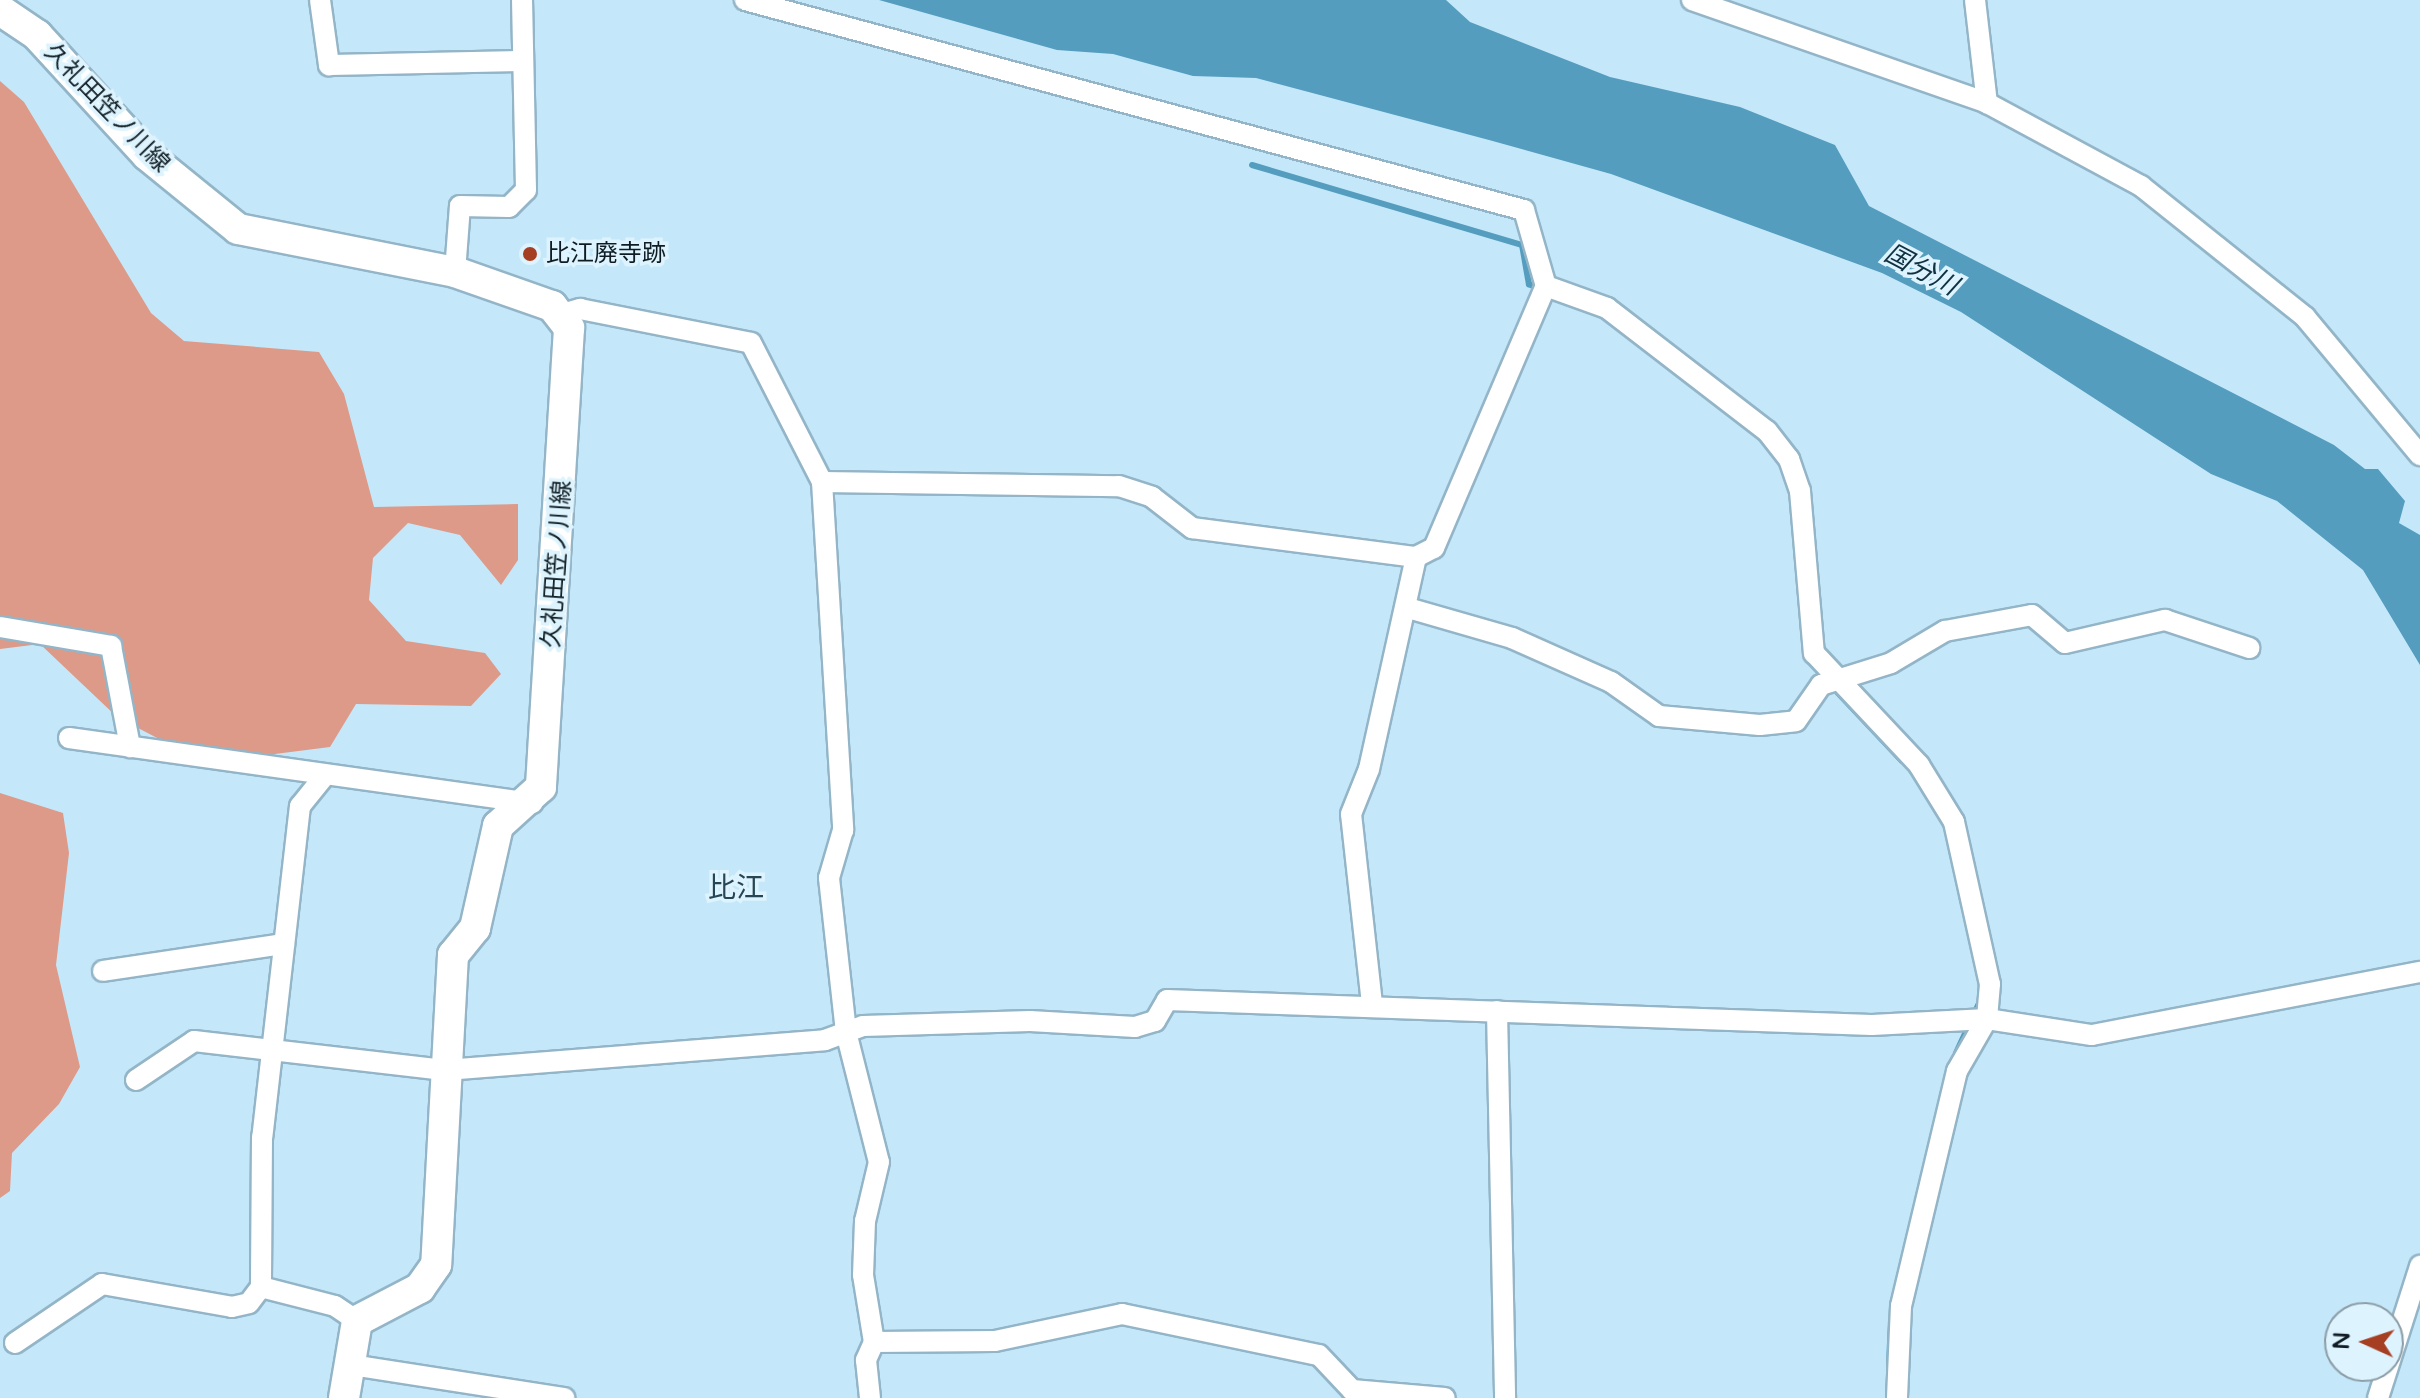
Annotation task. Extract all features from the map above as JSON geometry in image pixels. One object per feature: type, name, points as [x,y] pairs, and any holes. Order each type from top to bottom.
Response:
[{"type":"main road","name":"久礼田笠ノ川線","points":[[0,10],[37,35],[147,155],[238,229],[455,272],[562,314],[569,328],[567,424],[541,787],[532,803]]},
{"type":"main road","points":[[344,1398],[357,1321],[420,1288],[436,1265],[453,955],[475,928],[498,826],[506,813],[532,803]]},
{"type":"street","points":[[320,0],[329,65],[522,61]]},
{"type":"street","points":[[455,272],[460,206],[509,207],[526,190],[522,0]]},
{"type":"street","points":[[745,0],[1524,210],[1543,291],[1434,548],[1416,557],[1192,528],[1152,497],[1119,486],[822,482]]},
{"type":"street","points":[[1692,0],[1987,103],[2141,186],[2245,262],[2305,317],[2420,455]]},
{"type":"street","points":[[1975,0],[1987,103]]},
{"type":"street","points":[[1543,291],[1607,308],[1696,370],[1789,459],[1800,491],[1809,633],[1814,653],[1830,681],[1919,765],[1954,822],[1990,984],[1957,1071],[1901,1306],[1897,1398]]},
{"type":"street","points":[[562,314],[580,309],[751,343],[822,482],[843,830],[829,878],[846,1032],[879,1162],[863,1275],[874,1342],[866,1360],[870,1398]]},
{"type":"street","points":[[1372,1004],[1351,814],[1408,608],[1416,557]]},
{"type":"street","points":[[1408,608],[1512,638],[1611,682],[1659,716],[1796,721],[1830,681],[1891,663],[1945,631],[2032,615],[2065,643],[2165,620],[2249,648]]},
{"type":"street","points":[[0,627],[111,646],[130,747]]},
{"type":"street","points":[[69,738],[322,779],[532,803]]},
{"type":"street","points":[[15,1343],[102,1284],[232,1307],[249,1303],[261,1287],[259,1180],[270,1053],[300,806],[322,779]]},
{"type":"street","points":[[103,971],[284,944]]},
{"type":"street","points":[[136,1080],[194,1041],[270,1053],[446,1070],[846,1032],[863,1026],[1030,1021],[1135,1027],[1155,1021],[1167,1000],[1372,1004],[1872,1025],[1976,1019],[2092,1035],[2420,972]]},
{"type":"street","points":[[1497,1011],[1505,1398]]},
{"type":"street","points":[[2378,1398],[2420,1266]]},
{"type":"street","points":[[261,1287],[335,1306],[357,1321]]},
{"type":"street","points":[[874,1342],[995,1341],[1122,1314],[1319,1355],[1352,1390],[1445,1398]]},
{"type":"street","points":[[351,1365],[564,1398]]},
{"type":"shaded area","points":[[0,81],[24,102],[151,313],[184,341],[319,352],[344,394],[374,507],[518,504],[518,560],[501,585],[460,535],[408,523],[373,558],[369,600],[406,641],[485,653],[501,674],[471,706],[356,704],[330,747],[267,755],[161,740],[117,717],[40,644],[0,649]]},
{"type":"shaded area","points":[[0,793],[63,813],[69,853],[56,965],[80,1067],[59,1104],[12,1153],[10,1191],[0,1198]]},
{"type":"water","name":"国分川","points":[[879,0],[1446,0],[1470,22],[1610,77],[1740,107],[1835,145],[1869,206],[2334,445],[2365,469],[2378,469],[2405,501],[2399,523],[2420,535],[2420,665],[2363,570],[2277,501],[2211,474],[1961,312],[1882,273],[1611,174],[1489,140],[1256,78],[1193,76],[1113,54],[1057,50]]},
{"type":"waterway","points":[[1252,165],[1522,245],[1529,284],[1566,303]]},
{"type":"waterway","points":[[1836,691],[1902,761]]},
{"type":"waterway","points":[[1956,1053],[1980,1001]]},
{"type":"waterway","points":[[1889,1364],[1891,1320]]},
{"type":"place","name":"比江廃寺跡","points":[[530,254]]},
{"type":"district","name":"比江","points":[[736,888]]}]
